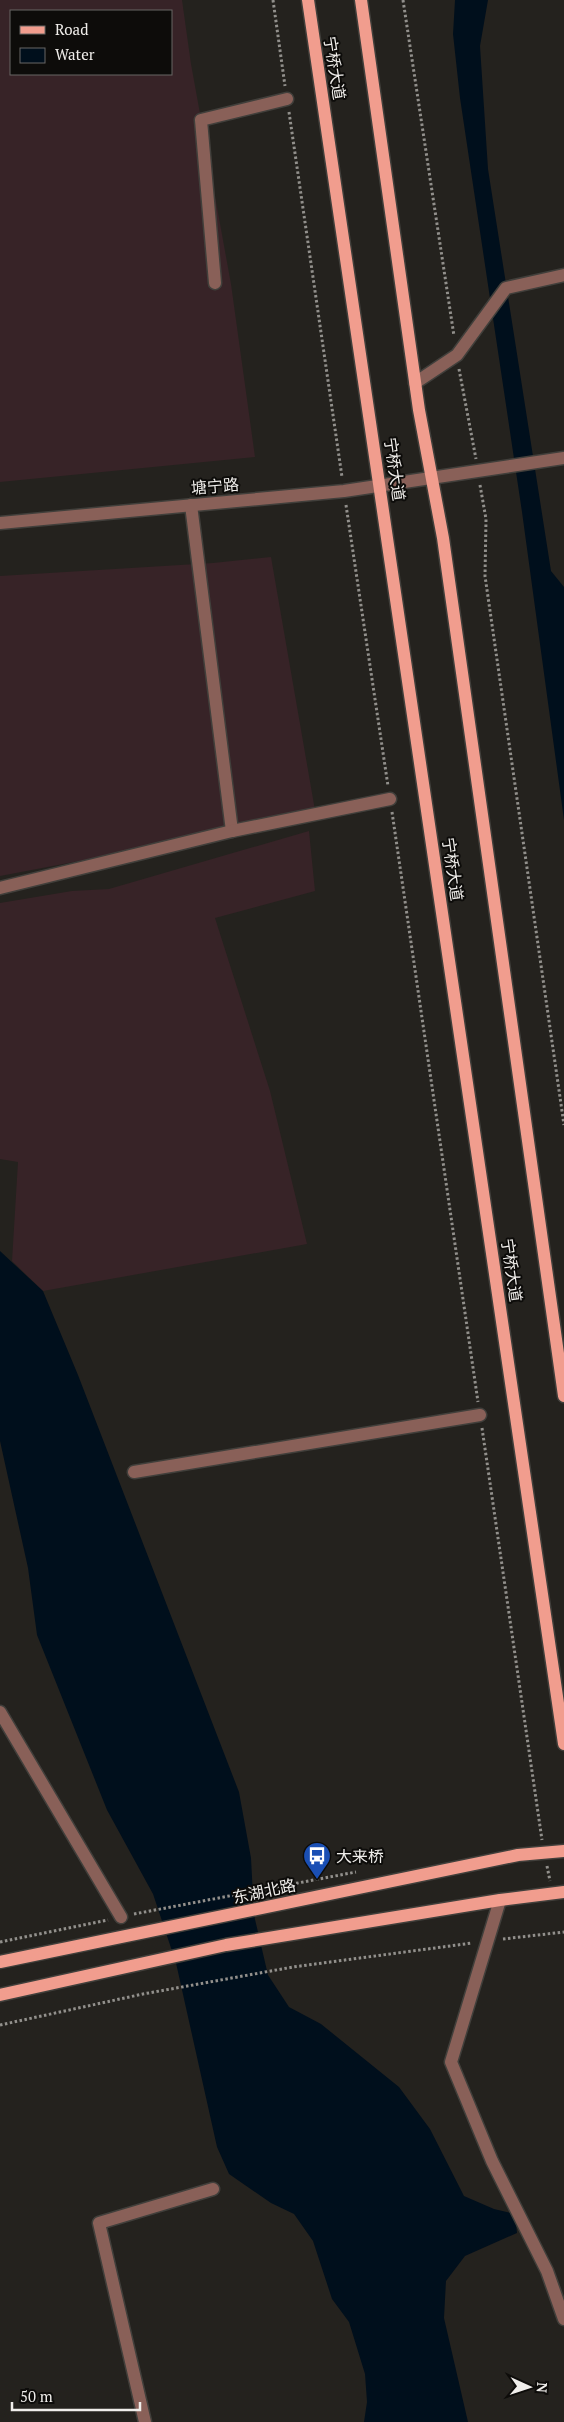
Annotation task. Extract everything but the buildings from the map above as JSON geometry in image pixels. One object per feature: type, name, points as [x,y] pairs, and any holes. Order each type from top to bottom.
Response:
[{"type":"main road","name":"宁桥大道","points":[[308,0],[381,486],[564,1744]]},
{"type":"main road","name":"宁桥大道","points":[[361,0],[415,382],[443,538],[564,1396]]},
{"type":"main road","name":"东湖北路","points":[[0,1962],[518,1854],[564,1851]]},
{"type":"main road","points":[[0,1995],[226,1945],[500,1900],[558,1893]]},
{"type":"street","points":[[215,284],[201,120],[287,99]]},
{"type":"street","points":[[415,382],[457,355],[506,288],[564,275]]},
{"type":"street","name":"塘宁路","points":[[0,523],[344,491],[564,458]]},
{"type":"street","points":[[191,505],[232,832]]},
{"type":"street","points":[[0,888],[232,832],[390,799]]},
{"type":"street","points":[[134,1472],[480,1415]]},
{"type":"street","points":[[0,1712],[121,1917]]},
{"type":"street","points":[[500,1900],[451,2062],[492,2161],[547,2271],[564,2319]]},
{"type":"street","points":[[145,2422],[99,2224],[212,2189]]},
{"type":"path","points":[[273,0],[544,1852],[558,1893]]},
{"type":"path","points":[[404,0],[457,355],[486,519],[485,576],[564,1125]]},
{"type":"path","points":[[0,1942],[263,1889]]},
{"type":"path","points":[[0,2025],[143,1994],[293,1967],[564,1932]]},
{"type":"shaded area","points":[[0,0],[182,0],[191,64],[231,284],[255,457],[0,482]]},
{"type":"shaded area","points":[[271,557],[316,816],[0,876],[0,576],[213,563]]},
{"type":"shaded area","points":[[309,831],[315,891],[215,918],[270,1091],[307,1244],[43,1291],[12,1261],[18,1162],[0,1159],[0,903],[72,891],[109,889]]},
{"type":"water","points":[[455,0],[488,0],[480,46],[488,169],[551,571],[564,587],[564,820],[522,512],[460,98],[453,34]]},
{"type":"water","points":[[0,1251],[43,1291],[78,1375],[239,1792],[251,1858],[254,1915],[268,1975],[289,2007],[321,2024],[399,2087],[430,2129],[464,2196],[494,2209],[515,2214],[517,2233],[465,2256],[446,2281],[444,2318],[468,2422],[364,2422],[367,2402],[365,2374],[349,2322],[332,2299],[313,2241],[294,2214],[271,2203],[229,2174],[217,2147],[176,1963],[153,1894],[107,1810],[37,1635],[28,1568],[0,1441]]},
{"type":"place","name":"大来桥","points":[[317,1880]]}]
